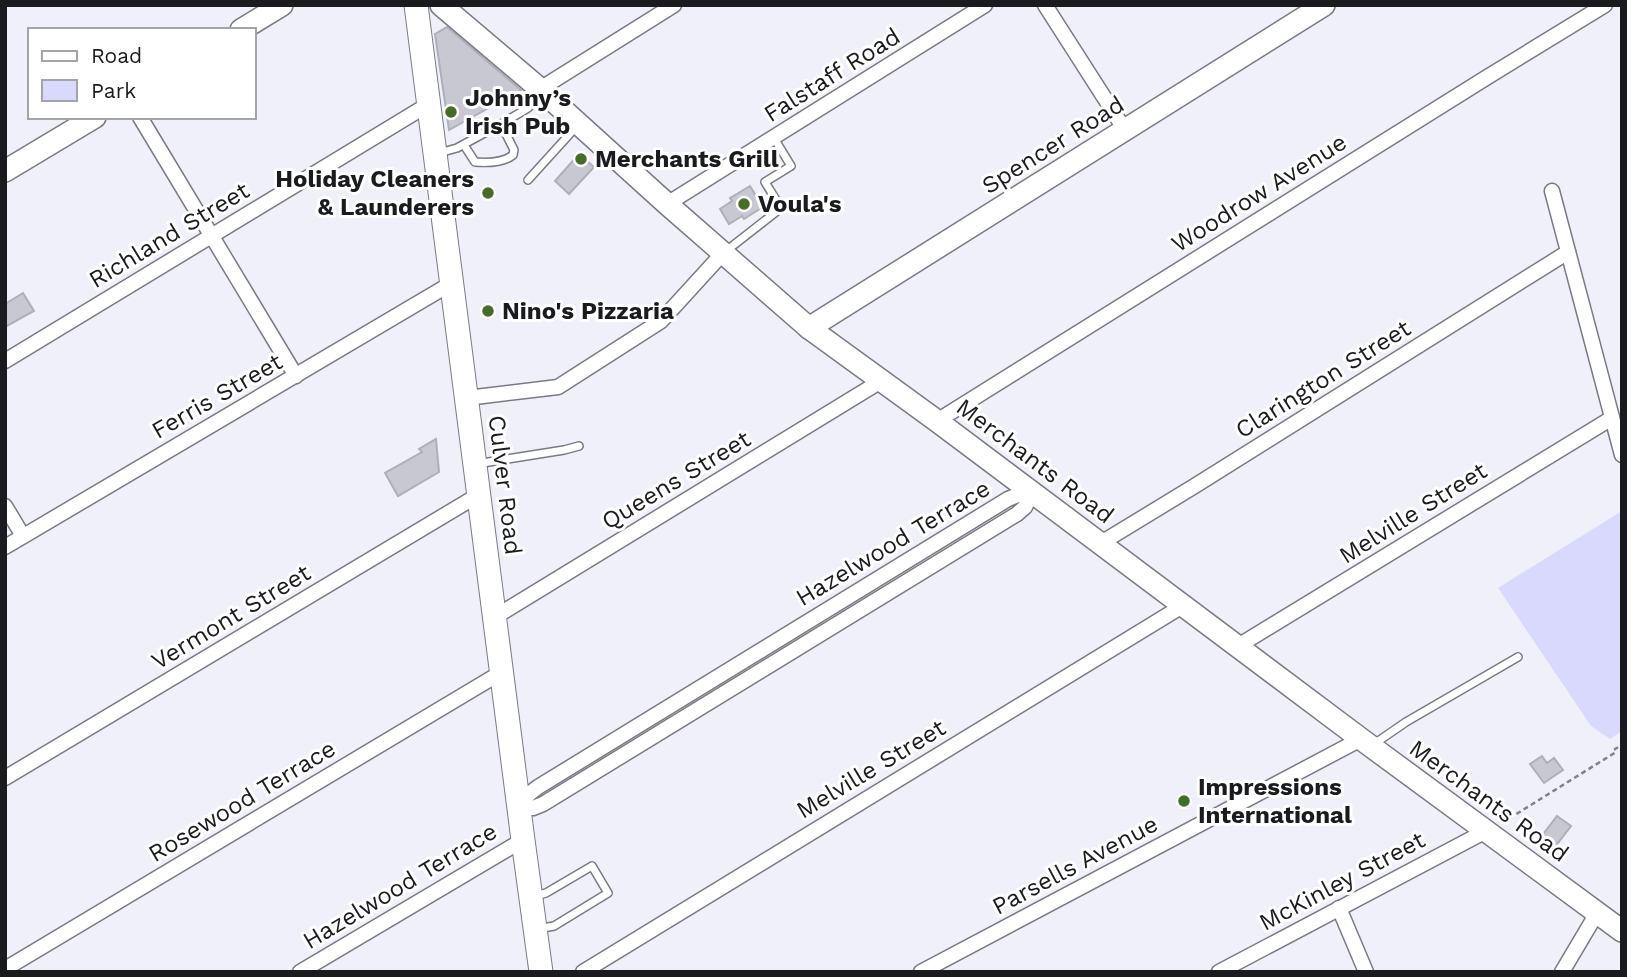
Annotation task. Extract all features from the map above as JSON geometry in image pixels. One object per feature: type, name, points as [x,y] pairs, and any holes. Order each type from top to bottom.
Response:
[{"type":"main road","name":"Culver Road","points":[[416,5],[541,972]]},
{"type":"street","points":[[244,28],[282,5]]},
{"type":"street","name":"Merchants Road","points":[[441,5],[809,328],[1366,743],[1492,828],[1622,931]]},
{"type":"street","points":[[541,90],[674,5]]},
{"type":"street","name":"Falstaff Road","points":[[667,204],[985,5]]},
{"type":"street","points":[[1045,5],[1125,130]]},
{"type":"street","name":"Spencer Road","points":[[809,328],[1324,5]]},
{"type":"street","name":"Woodrow Avenue","points":[[937,421],[1605,5]]},
{"type":"street","name":"Richland Street","points":[[5,362],[429,104]]},
{"type":"street","points":[[5,171],[92,119]]},
{"type":"street","points":[[141,119],[296,376]]},
{"type":"street","points":[[1552,191],[1622,455]]},
{"type":"street","name":"Clarington Street","points":[[1101,543],[1568,252]]},
{"type":"street","points":[[467,398],[558,387],[661,321],[723,253]]},
{"type":"street","name":"Ferris Street","points":[[5,547],[452,283]]},
{"type":"street","name":"Queens Street","points":[[495,617],[881,381]]},
{"type":"street","name":"Melville Street","points":[[1238,646],[1612,418]]},
{"type":"street","name":"Hazelwood Terrace","points":[[519,807],[528,794],[538,787],[792,631],[1008,499],[1032,493]]},
{"type":"street","name":"Hazelwood Terrace","points":[[519,807],[533,808],[543,804],[1017,514],[1026,507],[1032,493]]},
{"type":"street","name":"Vermont Street","points":[[5,778],[480,494]]},
{"type":"street","points":[[5,506],[23,536]]},
{"type":"street","name":"Melville Street","points":[[583,972],[1184,605]]},
{"type":"street","name":"Rosewood Terrace","points":[[5,969],[502,672]]},
{"type":"street","name":"Parsells Avenue","points":[[921,972],[1366,743]]},
{"type":"street","name":"McKinley Street","points":[[1219,972],[1492,828]]},
{"type":"street","name":"Hazelwood Terrace","points":[[300,972],[523,840]]},
{"type":"street","points":[[1339,908],[1366,972]]},
{"type":"street","points":[[1562,972],[1597,913]]},
{"type":"lane","points":[[435,154],[464,145],[528,108],[541,90]]},
{"type":"lane","points":[[464,145],[475,162],[507,160],[513,155],[514,149],[501,124]]},
{"type":"lane","points":[[528,180],[578,124]]},
{"type":"lane","points":[[723,253],[781,208],[765,182],[791,166],[774,138]]},
{"type":"lane","points":[[476,464],[579,446]]},
{"type":"lane","points":[[792,631],[801,646]]},
{"type":"lane","points":[[1366,743],[1518,657]]},
{"type":"lane","points":[[531,897],[546,893],[592,866],[608,893],[554,926],[536,930]]},
{"type":"path","points":[[1492,828],[1616,752],[1615,749],[1622,745]]},
{"type":"green space","points":[[1622,511],[1622,731],[1610,739],[1591,726],[1498,588]]},
{"type":"building","points":[[447,27],[521,90],[449,130],[435,34]]},
{"type":"building","points":[[579,154],[594,167],[569,194],[555,181]]},
{"type":"building","name":"Voula's","points":[[750,186],[763,207],[744,219],[742,216],[729,224],[720,209],[732,201],[730,198]]},
{"type":"building","points":[[23,293],[34,311],[5,327],[5,304]]},
{"type":"building","points":[[436,439],[439,472],[398,496],[385,473],[422,452],[419,449]]},
{"type":"building","points":[[1542,756],[1547,763],[1554,758],[1563,770],[1544,783],[1530,764]]},
{"type":"building","points":[[1557,816],[1571,826],[1555,847],[1541,837]]},
{"type":"place","name":"Johnny’s Irish Pub","points":[[451,112]]},
{"type":"place","name":"Merchants Grill","points":[[581,159]]},
{"type":"place","name":"Holiday Cleaners & Launderers","points":[[488,193]]},
{"type":"place","name":"Voula's","points":[[744,204]]},
{"type":"place","name":"Nino's Pizzaria","points":[[488,311]]},
{"type":"place","name":"Impressions International","points":[[1184,801]]}]
